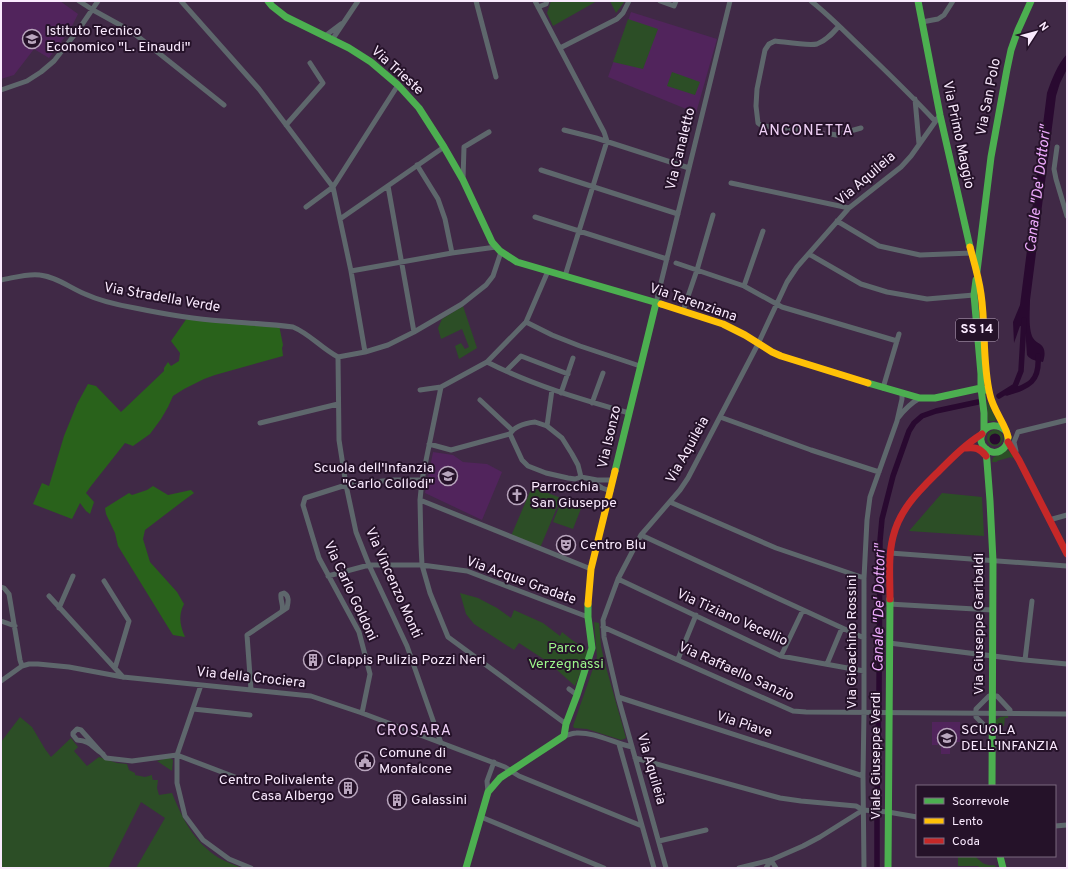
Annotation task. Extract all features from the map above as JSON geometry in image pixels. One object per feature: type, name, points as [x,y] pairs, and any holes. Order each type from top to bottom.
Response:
[{"type":"street","points":[[79,1],[92,10],[131,31],[224,105]]},
{"type":"street","points":[[1,90],[27,81],[54,61],[79,29],[98,1]]},
{"type":"street","points":[[181,1],[259,89],[333,187],[366,352]]},
{"type":"street","name":"Via Trieste","points":[[268,1],[286,17],[325,36],[371,62],[398,85],[419,108],[444,147],[463,180],[496,247]]},
{"type":"street","points":[[332,40],[358,1]]},
{"type":"street","points":[[476,1],[496,77]]},
{"type":"street","points":[[535,1],[604,132],[607,141],[565,276]]},
{"type":"street","points":[[538,7],[546,4],[547,1]]},
{"type":"street","points":[[560,48],[617,19],[624,13],[630,1]]},
{"type":"street","points":[[660,1],[674,6],[676,1]]},
{"type":"street","name":"Via Canaletto","points":[[656,303],[730,1]]},
{"type":"street","points":[[811,1],[822,9],[914,99],[938,118]]},
{"type":"street","name":"Via Primo Maggio","points":[[918,1],[938,118],[976,273]]},
{"type":"street","points":[[922,22],[938,19],[944,15],[953,1]]},
{"type":"street","name":"Via San Polo","points":[[976,273],[991,158],[1007,69],[1011,50],[1018,30],[1031,1]]},
{"type":"street","points":[[325,36],[345,20]]},
{"type":"street","points":[[773,127],[762,126],[758,123],[756,106],[757,89],[765,50],[769,44],[775,41],[816,44],[825,40],[839,26]]},
{"type":"street","points":[[286,125],[323,83],[310,63]]},
{"type":"street","points":[[306,207],[333,187],[398,85]]},
{"type":"street","points":[[914,99],[919,144]]},
{"type":"street","name":"Via Aquileia","points":[[666,868],[618,697],[604,637],[603,620],[618,579],[641,535],[680,490],[688,478],[758,344],[787,282],[797,267],[849,208],[901,168],[938,118]]},
{"type":"street","points":[[786,128],[820,133]]},
{"type":"street","points":[[831,134],[836,135],[861,128]]},
{"type":"street","points":[[564,130],[607,141],[689,168]]},
{"type":"street","points":[[463,180],[464,147],[489,132]]},
{"type":"street","points":[[340,220],[444,147]]},
{"type":"street","points":[[1056,147],[1054,168],[1067,216]]},
{"type":"street","points":[[417,165],[438,199],[445,219],[452,253]]},
{"type":"street","points":[[542,170],[678,214]]},
{"type":"street","points":[[731,182],[849,208]]},
{"type":"street","points":[[388,186],[414,332]]},
{"type":"street","points":[[682,311],[697,270],[713,215]]},
{"type":"street","points":[[535,218],[667,259]]},
{"type":"street","points":[[837,221],[879,246],[920,255],[972,253]]},
{"type":"street","points":[[744,286],[763,231]]},
{"type":"street","points":[[338,357],[366,352],[388,345],[414,332],[462,304],[486,286],[493,276],[496,247],[452,253],[351,271]]},
{"type":"street","name":"Via Terenziana","points":[[496,247],[517,262],[723,324],[745,335],[772,352],[786,358],[902,394],[920,398],[935,398],[981,388]]},
{"type":"street","points":[[808,254],[862,284],[886,292],[927,299],[974,296]]},
{"type":"street","points":[[676,263],[744,286],[782,307],[897,341]]},
{"type":"street","points":[[420,390],[441,387],[487,362],[526,322],[548,271]]},
{"type":"street","points":[[976,273],[981,294],[987,377],[990,396],[998,418],[1048,520],[1067,554]]},
{"type":"street","name":"SS 14","points":[[976,273],[974,296],[981,388]]},
{"type":"street","name":"Via Stradella Verde","points":[[1,280],[39,274],[49,276],[87,295],[133,308],[187,318],[293,327],[301,330],[328,352],[338,357]]},
{"type":"street","name":"Via Isonzo","points":[[564,736],[566,724],[592,648],[588,617],[588,595],[591,569],[656,303]]},
{"type":"street","points":[[526,322],[552,335],[580,346],[640,366]]},
{"type":"street","points":[[883,388],[899,334]]},
{"type":"street","points":[[506,371],[521,356],[568,374]]},
{"type":"street","name":"Via Vincenzo Monti","points":[[338,357],[339,440],[346,485],[356,532],[369,565],[408,646],[441,743]]},
{"type":"street","points":[[561,393],[573,358]]},
{"type":"street","points":[[487,362],[552,390],[629,413]]},
{"type":"street","points":[[592,403],[603,373]]},
{"type":"street","points":[[441,387],[422,480],[420,500],[422,565],[430,593],[448,637],[566,724]]},
{"type":"street","points":[[981,388],[985,391],[991,408],[998,418]]},
{"type":"street","points":[[981,388],[984,413],[981,440],[985,448]]},
{"type":"street","points":[[547,426],[552,390]]},
{"type":"street","name":"Via Gioachino Rossini","points":[[864,868],[864,578],[867,520],[870,497],[896,421],[902,394]]},
{"type":"street","name":"Via Gioachino Rossini","points":[[896,421],[902,412],[920,398]]},
{"type":"street","points":[[480,400],[511,432],[522,460],[528,466],[546,473],[568,478],[575,479],[581,477],[589,479],[613,480]]},
{"type":"street","points":[[260,423],[338,404]]},
{"type":"street","points":[[967,446],[978,429],[984,413]]},
{"type":"street","points":[[720,417],[811,450],[879,472]]},
{"type":"street","points":[[1007,436],[1067,420]]},
{"type":"street","points":[[429,444],[451,450],[511,432],[524,423],[535,422],[547,426],[562,438],[578,465],[581,477]]},
{"type":"street","points":[[989,426],[1000,426],[1007,436],[1005,448],[999,451],[992,452],[977,444],[967,446],[989,426]]},
{"type":"street","points":[[1018,432],[1014,442],[1019,460]]},
{"type":"street","points":[[967,446],[982,450],[988,462]]},
{"type":"street","name":"Viale Giuseppe Verdi","points":[[888,868],[886,712],[889,643],[890,553],[892,541],[898,522],[916,494],[958,452],[967,446]]},
{"type":"street","name":"Via Giuseppe Garibaldi","points":[[985,448],[988,462],[993,561],[992,785]]},
{"type":"street","points":[[589,479],[602,488],[611,491]]},
{"type":"street","points":[[346,485],[393,480],[422,480]]},
{"type":"street","name":"Via Carlo Goldoni","points":[[346,485],[305,498],[303,505],[318,558],[359,632],[370,674],[362,713]]},
{"type":"street","points":[[420,500],[591,569]]},
{"type":"street","points":[[670,502],[776,548],[864,578]]},
{"type":"street","points":[[1048,520],[1067,515]]},
{"type":"street","points":[[641,535],[864,638]]},
{"type":"street","points":[[890,553],[1067,566]]},
{"type":"street","name":"Via Acque Gradate","points":[[328,576],[369,565],[422,565],[467,571],[588,617]]},
{"type":"street","points":[[59,608],[73,576]]},
{"type":"street","name":"Via Tiziano Vecellio","points":[[618,579],[782,656],[864,671]]},
{"type":"street","points":[[104,581],[129,621],[115,668]]},
{"type":"street","points":[[1,587],[4,588],[9,594],[22,666],[1,681]]},
{"type":"street","points":[[48,596],[123,677]]},
{"type":"street","points":[[1025,660],[1032,601]]},
{"type":"street","points":[[889,604],[992,610]]},
{"type":"street","points":[[782,656],[803,610]]},
{"type":"street","points":[[250,690],[247,635],[282,611]]},
{"type":"street","points":[[678,659],[696,615]]},
{"type":"street","points":[[1,621],[15,626]]},
{"type":"street","name":"Via Raffaello Sanzio","points":[[603,627],[678,659],[792,711],[976,711],[1010,714],[1067,714]]},
{"type":"street","points":[[827,664],[842,628]]},
{"type":"street","points":[[889,643],[1067,664]]},
{"type":"street","name":"Via della Crociera","points":[[22,666],[38,664],[123,677],[311,696],[362,713],[494,762],[519,776],[642,826]]},
{"type":"street","points":[[201,685],[177,755],[177,783],[185,816],[203,840],[229,858],[251,868]]},
{"type":"street","points":[[569,689],[577,695]]},
{"type":"street","points":[[992,729],[988,729],[976,717],[976,711],[989,696],[997,696],[1010,710],[1010,714]]},
{"type":"street","name":"Via Piave","points":[[618,697],[863,776]]},
{"type":"street","points":[[193,709],[250,715]]},
{"type":"street","points":[[103,754],[96,750],[90,743],[77,740],[73,733],[77,729],[81,730],[103,754],[106,758],[132,761],[177,755],[235,777]]},
{"type":"street","points":[[488,792],[500,778],[564,736],[576,733],[587,734],[619,744],[632,746]]},
{"type":"street","name":"Via Aquileia","points":[[619,744],[654,868]]},
{"type":"street","points":[[635,758],[780,798],[856,806],[863,810],[888,812],[916,817]]},
{"type":"street","points":[[466,868],[488,792],[487,781],[494,762]]},
{"type":"street","points":[[847,806],[853,816]]},
{"type":"street","points":[[738,868],[771,860],[803,846],[863,810]]},
{"type":"street","points":[[481,817],[604,868]]},
{"type":"street","points":[[1056,826],[1067,825]]},
{"type":"street","points":[[658,841],[706,830]]},
{"type":"street","points":[[1000,857],[1003,868]]},
{"type":"street","points":[[766,868],[771,860]]},
{"type":"street","points":[[771,860],[776,868]]},
{"type":"shaded area","name":"Istituto Tecnico Economico \"L. Einaudi\"","points":[[1,1],[60,1],[78,14],[70,30],[49,58],[34,49],[14,75],[1,79]]},
{"type":"shaded area","points":[[631,12],[717,39],[696,113],[608,77]]},
{"type":"shaded area","points":[[433,452],[453,455],[463,462],[487,464],[502,472],[482,520],[425,493]]},
{"type":"shaded area","name":"SCUOLA DELL'INFANZIA","points":[[932,722],[960,722],[960,742],[954,742],[953,737],[950,739],[950,754],[941,754],[941,735],[938,737],[938,745],[932,745]]},
{"type":"green space","points":[[551,1],[597,1],[553,26],[547,13]]},
{"type":"green space","points":[[610,1],[625,1],[616,13]]},
{"type":"green space","points":[[628,19],[658,29],[643,69],[613,62]]},
{"type":"green space","points":[[672,72],[700,82],[695,95],[667,86]]},
{"type":"green space","points":[[463,306],[477,348],[459,359],[455,346],[461,343],[465,349],[469,347],[462,329],[441,339],[438,328],[442,319]]},
{"type":"green space","points":[[187,318],[279,325],[283,345],[283,356],[204,379],[173,396],[161,419],[150,434],[133,446],[125,443],[86,493],[94,502],[90,514],[80,503],[72,519],[33,504],[42,483],[49,486],[64,436],[77,404],[88,384],[96,386],[121,412],[164,371],[164,368],[168,362],[171,366],[179,361],[180,353],[171,341]]},
{"type":"green space","points":[[987,401],[996,419],[995,421],[988,420]]},
{"type":"green space","points":[[995,430],[1001,432],[1003,438],[1001,444],[995,446],[989,444],[987,438],[989,432]]},
{"type":"green space","points":[[1008,450],[1014,457],[992,462],[994,457]]},
{"type":"green space","points":[[153,486],[168,495],[191,490],[194,493],[145,530],[143,539],[150,562],[177,592],[184,604],[180,620],[185,637],[173,635],[171,632],[118,546],[115,533],[106,514],[105,508],[129,493],[132,495],[147,490]]},
{"type":"green space","points":[[532,487],[561,498],[540,548],[511,536]]},
{"type":"green space","points":[[942,493],[982,497],[984,536],[909,531]]},
{"type":"green space","points":[[562,499],[582,506],[573,529],[553,522]]},
{"type":"green space","name":"Parco Verzegnassi","points":[[460,593],[478,598],[497,608],[511,618],[514,610],[543,623],[560,636],[562,632],[587,650],[585,661],[575,686],[548,662],[519,643],[514,650],[474,624],[466,614]]},
{"type":"green space","points":[[594,622],[599,623],[604,660],[626,738],[621,740],[587,729],[574,728],[573,726],[597,657]]},
{"type":"green space","points":[[1008,716],[1008,718],[1005,718],[1004,726],[996,726],[996,720],[1000,717]]},
{"type":"green space","points":[[20,717],[32,727],[51,757],[71,738],[78,747],[74,751],[87,766],[99,757],[117,763],[127,764],[129,770],[135,773],[135,775],[145,777],[152,775],[153,780],[158,780],[157,788],[159,795],[172,793],[180,812],[196,838],[210,852],[219,858],[242,868],[136,868],[165,818],[141,802],[108,868],[1,868],[1,742]]},
{"type":"green space","points":[[168,758],[173,760],[172,771],[157,761]]},
{"type":"green space","points":[[958,857],[976,857],[984,864],[995,865],[996,868],[980,868],[978,866],[958,866]]},
{"type":"water","points":[[1067,54],[1067,69],[1060,83],[1056,96],[1030,300],[1030,330],[1035,341],[1042,346],[1044,350],[1045,355],[1043,362],[1036,361],[1028,357],[1025,327],[1020,326],[1014,343],[1013,322],[1020,305],[1047,93],[1058,67]]},
{"type":"water","points":[[993,434],[997,434],[999,435],[999,443],[993,444],[990,441],[990,437]]},
{"type":"waterway","name":"Canale \"De' Dottori\"","points":[[999,396],[1015,386],[1021,371],[1024,320]]},
{"type":"waterway","name":"Canale \"De' Dottori\"","points":[[1007,393],[1032,382],[1037,372],[1038,356]]},
{"type":"waterway","name":"Canale \"De' Dottori\"","points":[[877,868],[880,541],[882,519],[893,476],[909,431],[914,423],[922,416],[936,411],[978,402]]},
{"type":"tunnel","points":[[773,127],[786,128]]},
{"type":"tunnel","points":[[820,133],[831,134]]},
{"type":"traffic: fast","points":[[268,1],[286,17],[349,48],[371,62],[398,85],[419,108],[444,147],[463,180],[492,242],[500,251],[517,262],[661,304]]},
{"type":"traffic: fast","points":[[918,1],[940,115],[970,247]]},
{"type":"traffic: fast","points":[[977,271],[991,157],[1007,69],[1011,50],[1018,30],[1031,1]]},
{"type":"traffic: fast","points":[[976,280],[974,295],[984,413],[984,430]]},
{"type":"traffic: fast","points":[[615,471],[656,303]]},
{"type":"traffic: fast","points":[[868,383],[920,398],[935,398],[981,388],[985,390]]},
{"type":"traffic: fast","points":[[1006,431],[997,426],[990,426],[984,430],[981,442],[989,451],[996,452],[1005,447],[1008,437]]},
{"type":"traffic: fast","points":[[986,449],[993,561],[992,785]]},
{"type":"traffic: fast","points":[[888,868],[890,599]]},
{"type":"traffic: fast","points":[[466,868],[488,792],[500,778],[564,736],[566,724],[592,648],[588,604]]},
{"type":"traffic: fast","points":[[1000,857],[1003,868]]},
{"type":"traffic: slow","points":[[970,247],[981,294],[986,370],[990,395],[1008,437]]},
{"type":"traffic: slow","points":[[661,304],[723,324],[781,356],[868,383]]},
{"type":"traffic: slow","points":[[588,604],[591,569],[615,471]]},
{"type":"traffic: jam","points":[[890,599],[890,552],[893,537],[900,517],[925,485],[960,451],[982,434]]},
{"type":"traffic: jam","points":[[1008,442],[1019,460],[1067,554]]},
{"type":"traffic: jam","points":[[966,448],[977,449],[982,451],[986,456]]},
{"type":"place","name":"Istituto Tecnico Economico \"L. Einaudi\"","points":[[32,39]]},
{"type":"place","name":"Scuola dell'Infanzia \"Carlo Collodi\"","points":[[448,476]]},
{"type":"place","name":"Parrocchia San Giuseppe","points":[[517,495]]},
{"type":"place","name":"Centro Blu","points":[[566,545]]},
{"type":"place","name":"Clappis Pulizia Pozzi Neri","points":[[313,660]]},
{"type":"place","name":"SCUOLA DELL'INFANZIA","points":[[947,738]]},
{"type":"place","name":"Comune di Monfalcone","points":[[365,761]]},
{"type":"place","name":"Centro Polivalente Casa Albergo","points":[[348,788]]},
{"type":"place","name":"Galassini","points":[[397,800]]},
{"type":"district","name":"ANCONETTA","points":[[806,131]]},
{"type":"district","name":"CROSARA","points":[[414,731]]}]
